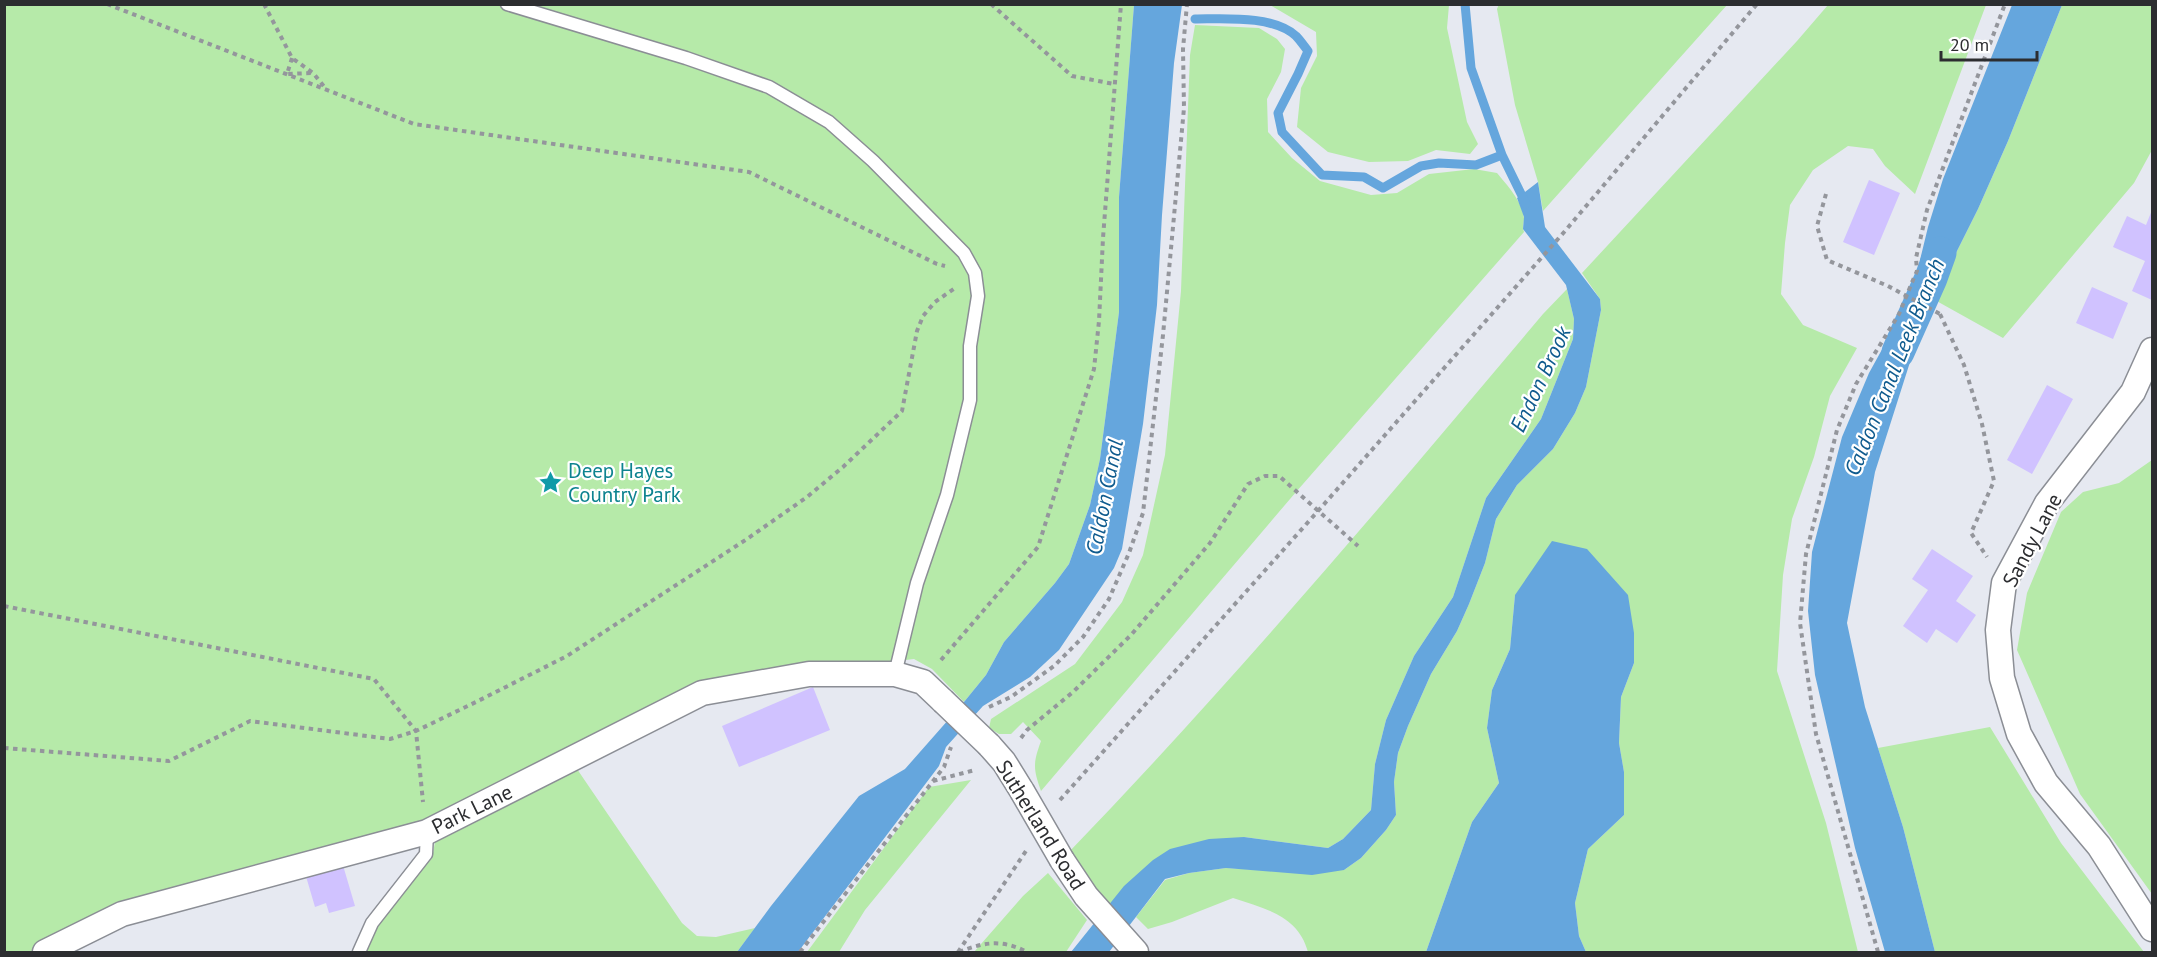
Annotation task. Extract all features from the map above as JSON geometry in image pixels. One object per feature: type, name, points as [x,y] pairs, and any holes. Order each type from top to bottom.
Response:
[{"type":"street","name":"Sandy Lane","points":[[2152,350],[2133,392],[2047,503],[2004,583],[1998,630],[2002,678],[2019,734],[2046,783],[2099,846],[2152,929]]},
{"type":"street","name":"Park Lane","points":[[45,952],[122,914],[427,832],[702,693],[809,674],[896,674]]},
{"type":"street","name":"Sutherland Road","points":[[896,674],[923,682],[996,753],[1086,896],[1131,946]]},
{"type":"lane","points":[[507,4],[686,58],[769,87],[829,122],[864,153],[964,253],[975,273],[978,296],[970,346],[970,400],[947,495],[917,583],[896,674]]},
{"type":"lane","points":[[359,952],[372,923],[426,854],[427,832]]},
{"type":"path","points":[[107,4],[414,124],[750,172],[937,264],[975,273]]},
{"type":"path","points":[[264,4],[292,58],[313,73],[327,89]]},
{"type":"path","points":[[991,4],[1072,76],[1114,84]]},
{"type":"path","points":[[923,682],[1038,547],[1094,369],[1121,4]]},
{"type":"path","points":[[985,709],[1011,697],[1054,666],[1083,637],[1108,599],[1129,553],[1143,513],[1163,335],[1184,108],[1183,49],[1186,4]]},
{"type":"path","points":[[1056,804],[1562,234],[1757,4]]},
{"type":"path","points":[[1878,952],[1816,734],[1800,623],[1806,554],[1837,430],[1856,384],[1881,339],[1899,314],[1914,280],[1917,271],[1916,258],[1927,210],[2005,4]]},
{"type":"path","points":[[287,74],[292,58]]},
{"type":"path","points":[[287,74],[313,73]]},
{"type":"path","points":[[1826,194],[1817,226],[1827,260],[1888,286],[1940,314],[1964,365],[1982,424],[1994,481],[1971,533],[2004,583]]},
{"type":"path","points":[[4,748],[169,761],[250,721],[390,739],[416,731],[567,656],[747,539],[834,475],[902,411],[923,316],[935,302],[975,273]]},
{"type":"path","points":[[933,782],[996,753],[1073,692],[1131,635],[1210,543],[1248,484],[1265,476],[1279,476],[1358,546]]},
{"type":"path","points":[[4,606],[374,679],[416,731],[427,832]]},
{"type":"path","points":[[800,952],[933,782],[944,767],[949,749],[957,741]]},
{"type":"path","points":[[958,952],[1030,844]]},
{"type":"path","points":[[958,952],[979,944],[1017,947],[1027,952]]},
{"type":"green space","points":[[1499,4],[1727,5],[1543,211],[1538,182],[1515,105],[1497,9]]},
{"type":"green space","name":"Deep Hayes Country Park","points":[[4,5],[1134,5],[1119,197],[1119,312],[1100,459],[1090,505],[1069,564],[1004,642],[986,675],[964,702],[932,669],[914,659],[699,684],[577,769],[682,923],[697,936],[716,937],[755,928],[737,952],[364,952],[375,927],[432,858],[436,837],[120,906],[29,952],[5,952]]},
{"type":"green space","points":[[1270,5],[1449,5],[1447,28],[1467,122],[1478,144],[1470,154],[1436,150],[1408,161],[1369,162],[1328,152],[1297,127],[1301,88],[1317,56],[1316,32]]},
{"type":"green space","points":[[1828,5],[1986,5],[1915,194],[1885,166],[1873,149],[1848,146],[1813,170],[1790,205],[1781,294],[1803,325],[1857,348],[1830,396],[1814,457],[1792,519],[1783,575],[1777,671],[1826,823],[1858,952],[1586,952],[1579,936],[1575,903],[1588,849],[1624,815],[1624,772],[1619,743],[1621,697],[1634,663],[1515,595],[1510,649],[1492,690],[1487,728],[1499,783],[1472,822],[1426,952],[1308,952],[1297,930],[1279,915],[1233,898],[1148,929],[1136,917],[1165,880],[1189,873],[1226,868],[1344,870],[1361,858],[1386,830],[1396,815],[1394,782],[1398,753],[1431,674],[1457,631],[1469,604],[1485,563],[1496,519],[1517,485],[1553,449],[1575,413],[1586,387],[1601,310],[1600,299],[1582,273]]},
{"type":"green space","points":[[2062,5],[2152,5],[2152,150],[2134,183],[2003,338],[1933,299],[1978,209],[2008,141]]},
{"type":"green space","points":[[1195,25],[1259,28],[1277,39],[1285,49],[1281,72],[1267,99],[1268,132],[1292,158],[1320,181],[1371,195],[1397,193],[1429,174],[1474,169],[1497,173],[1520,205],[1524,218],[1524,232],[1296,492],[1041,791],[1035,766],[1041,741],[1023,722],[1011,734],[999,734],[989,728],[991,719],[1075,664],[1122,602],[1143,555],[1165,455],[1181,291],[1190,55]]},
{"type":"green space","points":[[1567,289],[1574,319],[1573,339],[1541,419],[1486,498],[1453,597],[1414,656],[1386,720],[1375,764],[1371,810],[1343,839],[1328,848],[1244,837],[1108,906],[1069,852],[1251,654]]},
{"type":"green space","points":[[2152,460],[2152,894],[2080,794],[2017,650],[2027,593],[2061,512],[2083,492],[2119,483]]},
{"type":"green space","points":[[1990,727],[2061,843],[2144,952],[1935,952],[1903,827],[1878,748]]},
{"type":"green space","points":[[971,780],[865,910],[839,952],[807,952],[929,787]]},
{"type":"green space","points":[[1048,873],[1087,920],[1066,952],[974,952],[1023,896]]},
{"type":"water","name":"Caldon Canal","points":[[1134,5],[1182,5],[1174,63],[1157,305],[1143,424],[1122,549],[1114,568],[1059,650],[1030,677],[983,706],[946,747],[939,766],[798,952],[737,952],[859,796],[905,769],[964,702],[986,675],[1004,642],[1069,564],[1090,505],[1100,459],[1119,312],[1119,197]]},
{"type":"water","points":[[2012,5],[2062,5],[2008,141],[1978,209],[1933,299],[1915,289],[1921,274],[1920,260],[1928,227],[1943,179]]},
{"type":"water","points":[[1538,182],[1545,227],[1600,299],[1601,310],[1586,387],[1575,413],[1553,449],[1517,485],[1496,519],[1485,563],[1469,604],[1457,631],[1431,674],[1398,753],[1394,782],[1396,815],[1361,858],[1344,870],[1312,875],[1226,868],[1165,879],[1109,952],[1071,952],[1124,886],[1153,860],[1170,849],[1209,839],[1244,837],[1328,848],[1343,839],[1371,810],[1375,764],[1386,720],[1414,656],[1453,597],[1486,498],[1541,419],[1573,339],[1574,319],[1566,285],[1523,229],[1524,217],[1517,198]]},
{"type":"water","points":[[1906,306],[1925,315],[1875,472],[1847,623],[1865,707],[1903,827],[1935,952],[1885,952],[1855,848],[1815,675],[1808,611],[1812,552],[1842,437],[1869,373]]},
{"type":"water","points":[[1552,541],[1587,549],[1628,595],[1634,633],[1634,663],[1621,697],[1619,743],[1624,772],[1624,815],[1588,849],[1575,903],[1579,936],[1586,952],[1426,952],[1472,822],[1499,783],[1487,728],[1492,690],[1510,649],[1515,595]]},
{"type":"building","points":[[1869,180],[1900,193],[1874,255],[1843,242]]},
{"type":"building","points":[[2152,210],[2152,300],[2132,291],[2145,261],[2113,247],[2127,216],[2146,225]]},
{"type":"building","points":[[2092,287],[2128,303],[2113,339],[2076,323]]},
{"type":"building","points":[[2047,385],[2073,399],[2032,474],[2007,460]]},
{"type":"building","points":[[1932,549],[1973,576],[1956,601],[1976,615],[1957,643],[1936,629],[1927,643],[1903,626],[1928,590],[1912,579]]},
{"type":"building","points":[[813,687],[830,730],[739,767],[722,726]]},
{"type":"building","points":[[342,862],[355,906],[329,913],[326,903],[315,907],[305,873]]},
{"type":"waterway","name":"Endon Brook","points":[[1465,4],[1471,68],[1502,155],[1526,204]]},
{"type":"waterway","points":[[1195,19],[1262,21],[1286,29],[1299,39],[1308,51],[1278,113],[1282,132],[1322,175],[1364,177],[1383,188],[1421,166],[1439,163],[1476,165],[1502,155]]},
{"type":"waterway","name":"Caldon Canal Leek Branch","points":[[1898,352],[1940,253]]},
{"type":"place","name":"Deep Hayes Country Park","points":[[550,482]]}]
